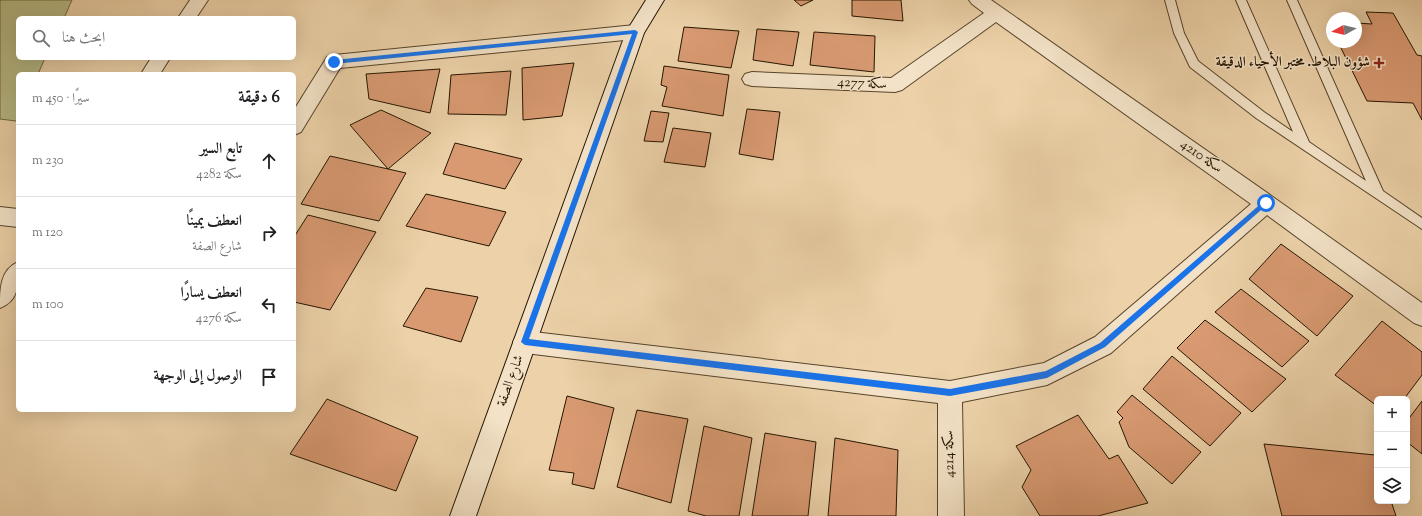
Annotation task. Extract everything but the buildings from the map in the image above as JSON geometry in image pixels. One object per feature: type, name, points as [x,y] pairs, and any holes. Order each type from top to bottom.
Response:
[{"type":"street","points":[[189,16],[200,0]]},
{"type":"street","name":"شارع الصفة","points":[[463,516],[635,32],[655,0]]},
{"type":"street","name":"سكة 4210","points":[[978,0],[1266,203],[1422,316]]},
{"type":"street","name":"سكة 4277","points":[[752,79],[895,85],[996,13]]},
{"type":"street","points":[[296,124],[334,62],[635,32]]},
{"type":"street","points":[[151,72],[160,60]]},
{"type":"street","points":[[525,342],[950,393],[1047,374],[1103,345],[1266,203]]},
{"type":"street","points":[[0,216],[16,218]]},
{"type":"street","points":[[0,298],[16,275]]},
{"type":"street","name":"سكة 4214","points":[[950,393],[951,516]]},
{"type":"lane","points":[[1170,0],[1174,19],[1194,64],[1260,115],[1422,224]]},
{"type":"lane","points":[[1241,0],[1304,144]]},
{"type":"lane","points":[[1292,0],[1378,194]]},
{"type":"green space","points":[[0,0],[72,0],[65,16],[16,16],[16,60],[44,60],[39,72],[16,72],[16,121],[0,119]]},
{"type":"place","name":"شؤون البلاط. مختبر الأحياء الدقيقة","points":[[1379,63]]},
{"type":"route","points":[[334,62],[635,32],[525,342],[950,393],[1047,374],[1103,345],[1266,203]]}]
